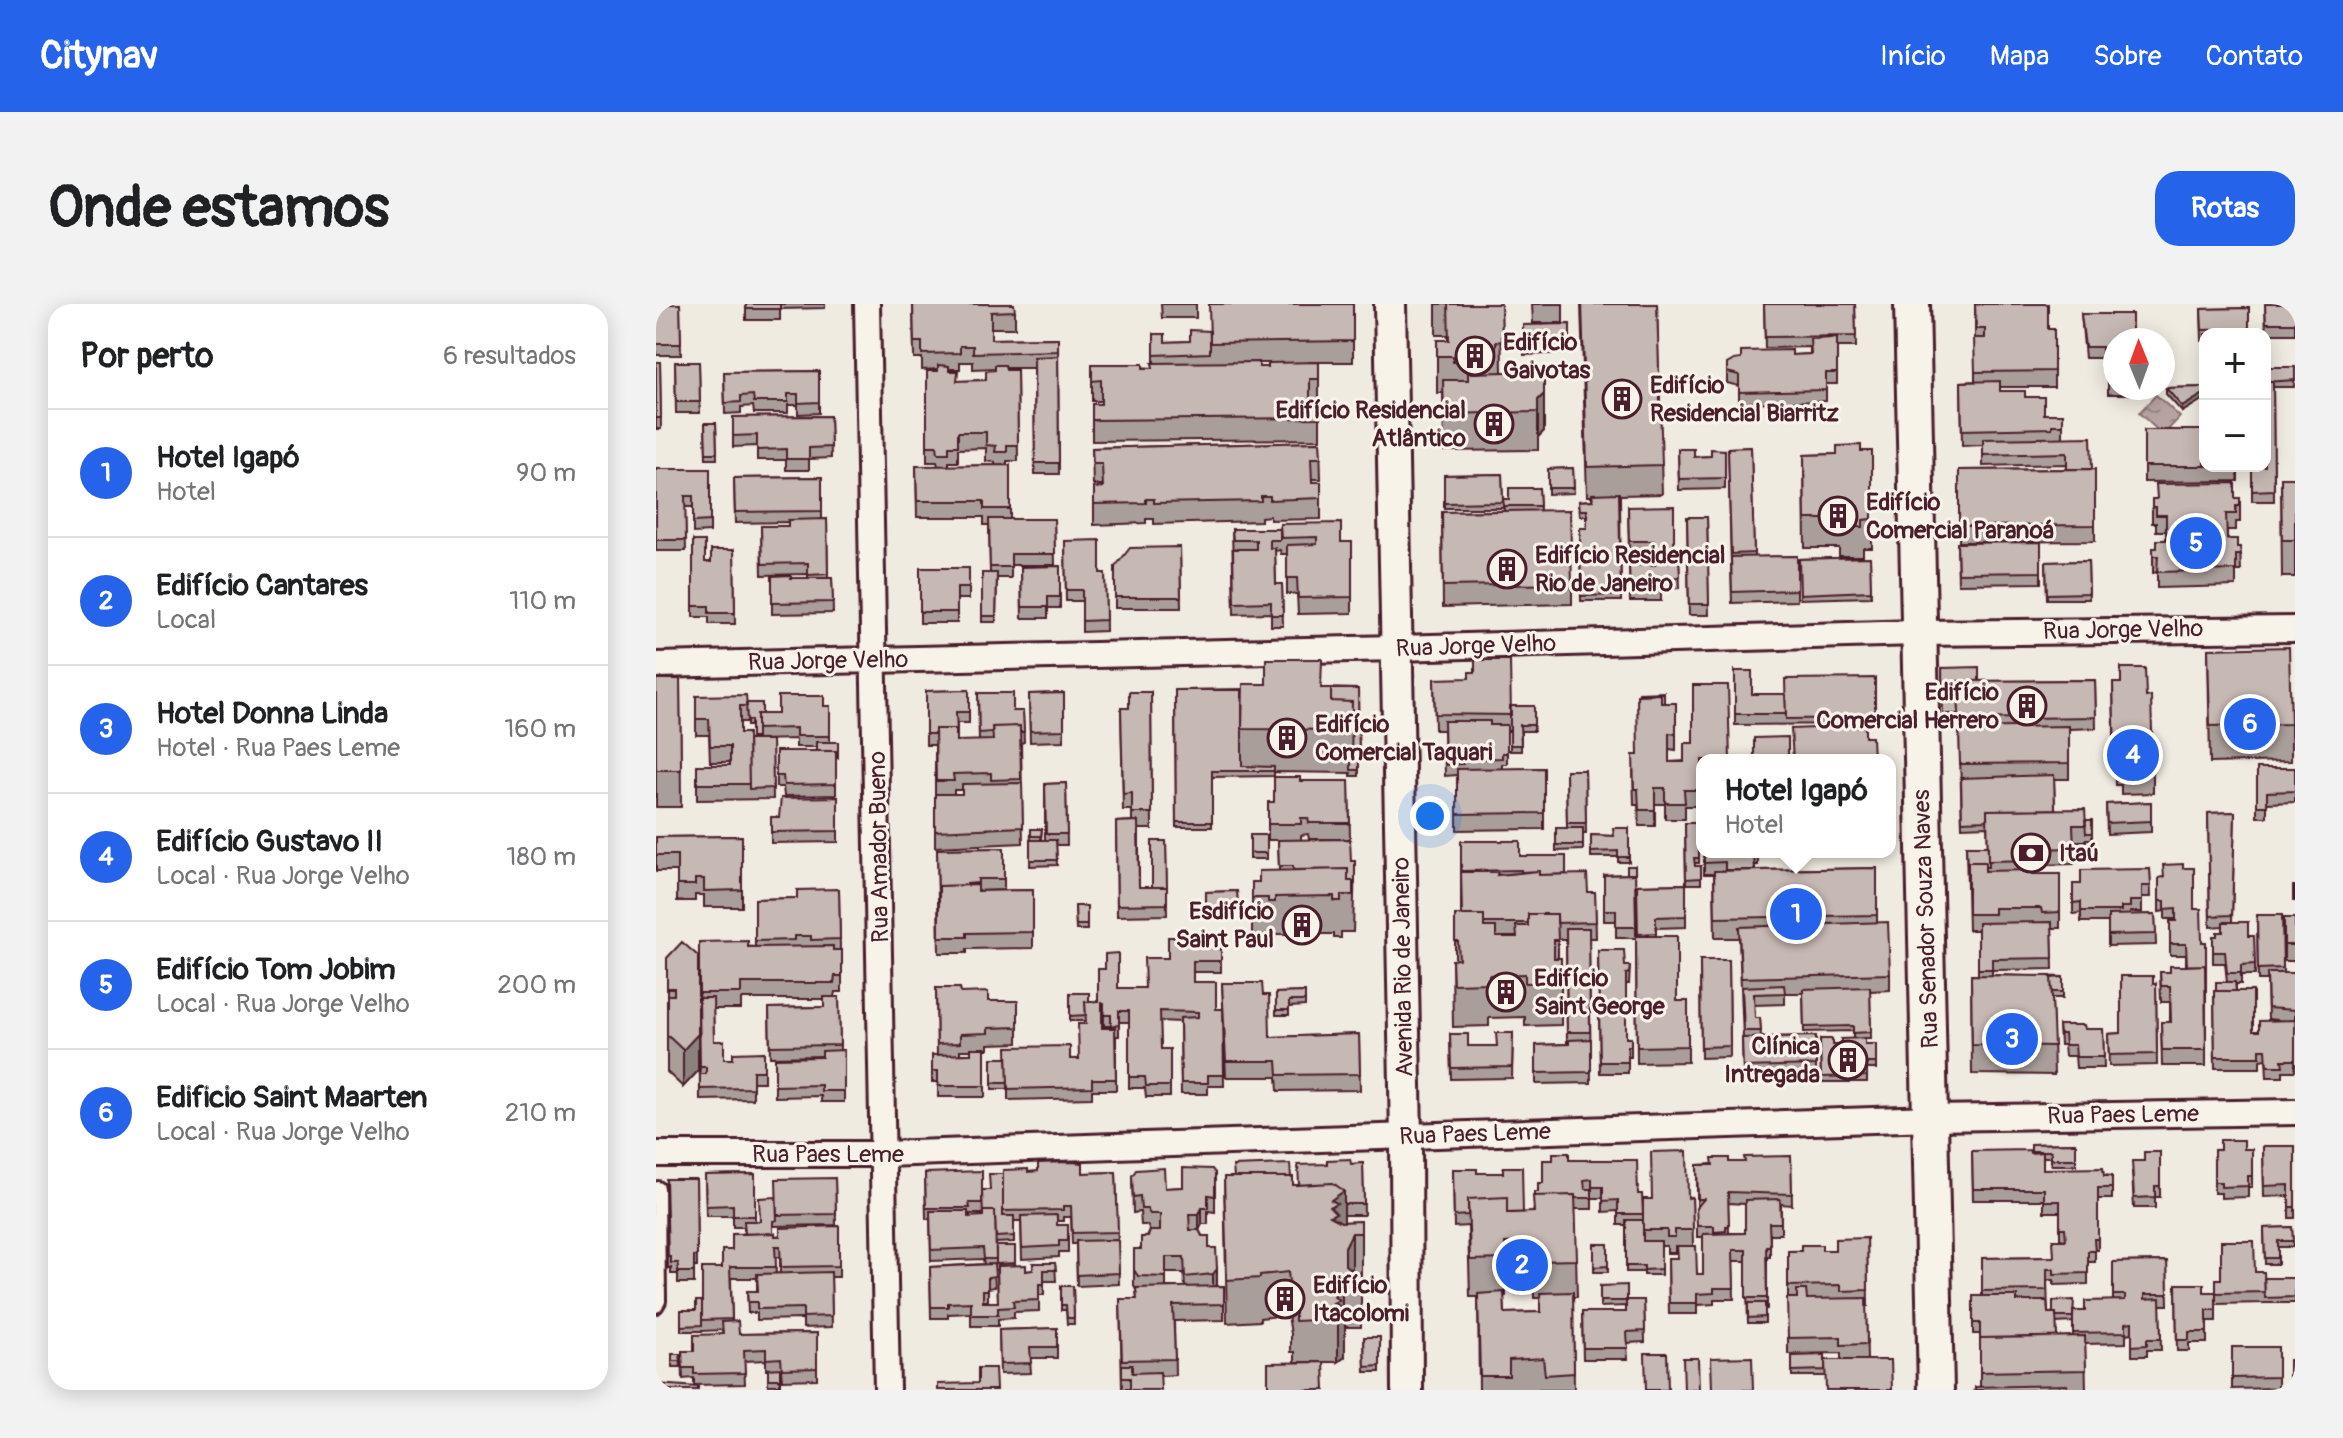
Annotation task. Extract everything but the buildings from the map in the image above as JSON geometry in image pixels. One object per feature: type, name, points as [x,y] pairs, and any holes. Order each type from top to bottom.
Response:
[{"type":"main road","name":"Rua Senador Souza Naves","points":[[1912,304],[1936,1390]]},
{"type":"street","name":"Rua Amador Bueno","points":[[867,304],[887,1390]]},
{"type":"street","name":"Avenida Rio de Janeiro","points":[[1390,304],[1406,1137],[1407,1390]]},
{"type":"street","name":"Rua Jorge Velho","points":[[656,665],[1917,633],[2295,629]]},
{"type":"street","name":"Rua Paes Leme","points":[[656,1154],[884,1154],[1932,1118],[2295,1112]]},
{"type":"lane","points":[[656,1306],[659,1301],[658,1188]]},
{"type":"water","points":[[2151,400],[2161,400],[2180,417],[2163,435],[2139,413]]},
{"type":"place","name":"Edifício Gaivotas","points":[[1475,356]]},
{"type":"place","name":"Edifício Residencial Biarritz","points":[[1622,399]]},
{"type":"place","name":"Edifício Residencial Atlântico","points":[[1494,424]]},
{"type":"place","name":"Edifício Comercial Paranoá","points":[[1838,516]]},
{"type":"place","name":"Edifício Tom Jobim","points":[[2196,543]]},
{"type":"place","name":"Edifício Residencial Rio de Janeiro","points":[[1507,569]]},
{"type":"place","name":"Edifício Comercial Herrero","points":[[2027,706]]},
{"type":"place","name":"Edificio Saint Maarten","points":[[2250,724]]},
{"type":"place","name":"Edifício Comercial Taquari","points":[[1287,738]]},
{"type":"place","name":"Edifício Gustavo II","points":[[2133,755]]},
{"type":"place","name":"Itaú","points":[[2031,853]]},
{"type":"place","name":"Hotel Igapó","points":[[1796,914]]},
{"type":"place","name":"Esdifício Saint Paul","points":[[1302,925]]},
{"type":"place","name":"Edifício Saint George","points":[[1506,992]]},
{"type":"place","name":"Hotel Donna Linda","points":[[2012,1039]]},
{"type":"place","name":"Clínica Intregada","points":[[1848,1060]]},
{"type":"place","name":"Edifício Cantares","points":[[1522,1265]]},
{"type":"place","name":"Edifício Itacolomi","points":[[1285,1299]]}]
